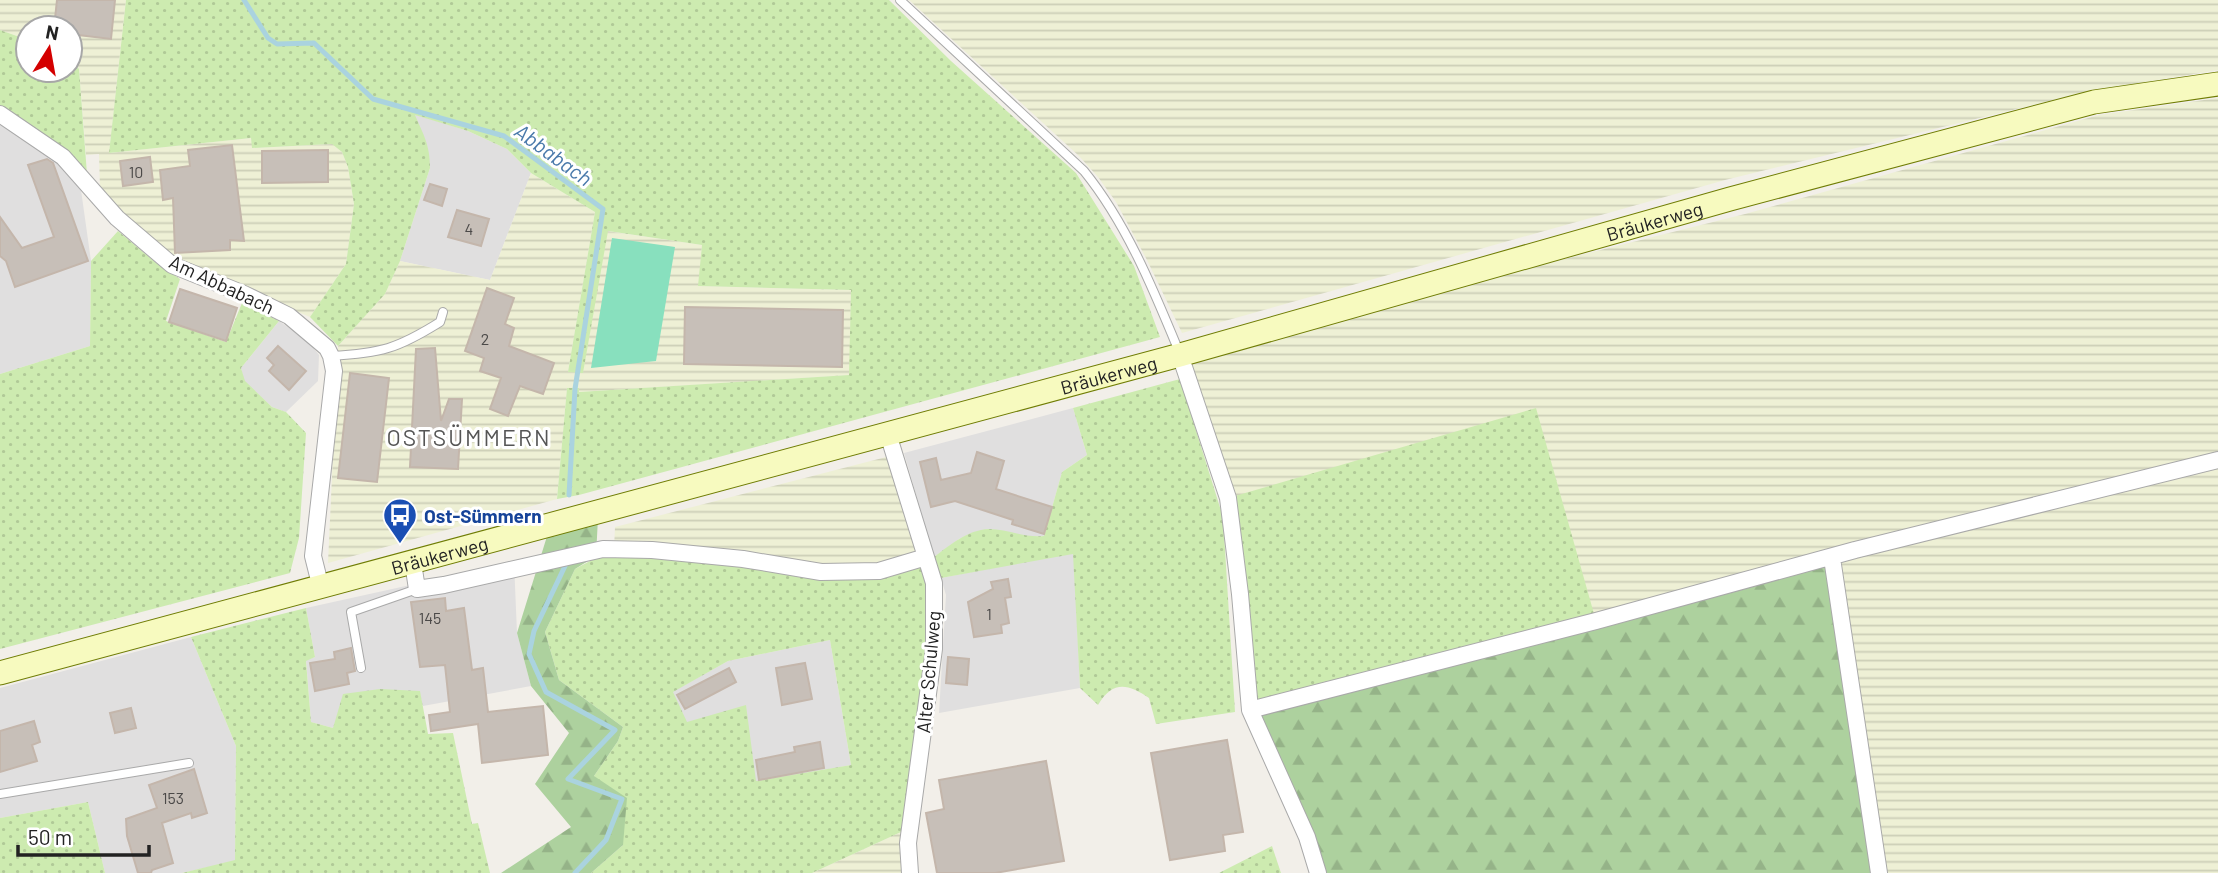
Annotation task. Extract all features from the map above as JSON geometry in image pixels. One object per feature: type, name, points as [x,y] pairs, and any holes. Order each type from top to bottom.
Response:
[{"type":"main road","name":"Bräukerweg","points":[[0,673],[1180,355],[1730,199],[2094,102],[2218,84]]},
{"type":"street","name":"Am Abbabach","points":[[0,114],[62,157],[117,218],[172,265],[244,294],[289,316],[320,341],[331,356]]},
{"type":"street","points":[[1180,355],[1228,498],[1250,710],[1307,837],[1318,873]]},
{"type":"street","points":[[321,588],[313,556],[334,371],[331,356]]},
{"type":"street","name":"Alter Schulweg","points":[[888,434],[934,583],[934,649],[908,843],[909,873]]},
{"type":"street","points":[[1250,710],[2218,460]]},
{"type":"street","points":[[412,563],[417,589],[603,549],[652,550],[743,559],[821,572],[879,571],[926,557]]},
{"type":"street","points":[[1832,558],[1879,873]]},
{"type":"lane","points":[[900,0],[1084,171],[1106,199],[1157,300],[1180,355]]},
{"type":"lane","points":[[331,356],[367,354],[398,346],[440,322],[443,312]]},
{"type":"lane","points":[[361,668],[351,612],[417,589]]},
{"type":"lane","points":[[0,794],[189,763]]},
{"type":"shaded area","points":[[414,114],[468,131],[507,149],[531,173],[490,280],[400,261],[430,168]]},
{"type":"shaded area","points":[[0,123],[60,163],[81,190],[91,261],[90,346],[0,374]]},
{"type":"shaded area","points":[[279,321],[307,340],[319,355],[318,381],[286,412],[272,407],[244,381],[241,368]]},
{"type":"shaded area","points":[[1073,408],[1087,455],[1062,472],[1044,536],[1026,537],[989,529],[959,539],[934,557],[904,453]]},
{"type":"shaded area","points":[[1062,554],[1074,554],[1080,688],[939,713],[946,595],[941,578]]},
{"type":"shaded area","points":[[514,562],[517,633],[531,686],[423,706],[419,691],[333,728],[311,722],[306,660],[315,657],[306,608]]},
{"type":"shaded area","points":[[191,637],[236,746],[235,861],[182,873],[105,873],[88,802],[0,818],[0,688]]},
{"type":"shaded area","points":[[830,640],[851,765],[756,782],[686,723],[672,692],[728,661]]},
{"type":"green space","points":[[0,0],[126,0],[109,153],[251,138],[253,148],[333,144],[342,152],[348,167],[354,204],[346,264],[310,317],[179,262],[116,208],[100,189],[99,154],[86,155],[80,84],[84,84],[84,14],[14,14],[14,35],[0,30]]},
{"type":"green space","points":[[126,0],[889,0],[951,61],[1076,173],[1134,266],[1160,337],[557,499],[567,388],[579,388],[579,392],[849,375],[851,290],[698,286],[702,245],[608,231],[583,373],[568,372],[595,212],[531,173],[507,149],[468,131],[415,115],[427,146],[430,168],[400,261],[385,294],[338,346],[310,317],[346,264],[354,204],[348,167],[342,152],[332,144],[252,148],[251,138],[109,153]]},
{"type":"green space","points":[[909,0],[2218,0],[2218,70],[2086,92],[1725,180],[1182,333],[1116,202],[1098,177],[1079,156]]},
{"type":"green space","points":[[0,30],[14,35],[14,84],[80,84],[87,174],[64,148],[0,105]]},
{"type":"green space","points":[[2218,98],[2218,873],[1879,873],[1596,621],[1228,498],[1180,355],[1745,214],[2099,115]]},
{"type":"green space","points":[[531,173],[595,212],[568,372],[583,372],[607,231],[702,245],[699,286],[851,290],[850,375],[579,392],[579,389],[567,388],[557,499],[328,563],[338,346],[385,294],[400,261],[490,280]]},
{"type":"green space","points":[[118,231],[180,279],[166,321],[226,342],[242,303],[279,321],[241,368],[245,381],[272,407],[286,412],[306,433],[299,538],[290,573],[0,649],[0,374],[90,346],[91,261]]},
{"type":"green space","points":[[612,238],[675,247],[656,361],[591,368]]},
{"type":"green space","points":[[1180,379],[1223,517],[1235,712],[1156,724],[1149,698],[1128,687],[1109,691],[1098,705],[1080,688],[1073,554],[941,578],[934,557],[959,539],[981,530],[996,529],[1044,536],[1062,472],[1087,455],[1073,408]]},
{"type":"green space","points":[[1536,408],[1596,621],[1250,710],[1228,498]]},
{"type":"green space","points":[[894,455],[926,557],[879,571],[614,549],[615,527]]},
{"type":"green space","points":[[598,518],[596,556],[575,569],[545,632],[559,680],[623,727],[618,741],[594,776],[627,798],[623,845],[591,873],[501,873],[571,827],[535,784],[569,733],[531,686],[517,633],[548,533]]},
{"type":"green space","points":[[605,553],[745,566],[923,565],[929,586],[930,649],[901,832],[812,873],[591,873],[623,845],[594,776],[618,741],[623,727],[559,680],[545,632],[575,569]],"holes":[[[830,640],[851,765],[756,781],[746,705],[687,722],[673,692],[728,661]]]},
{"type":"green space","points":[[1832,558],[1879,873],[1318,873],[1250,710]]},
{"type":"green space","points":[[306,608],[315,657],[306,661],[311,722],[333,728],[343,694],[380,689],[420,691],[428,734],[453,733],[472,824],[478,823],[490,873],[182,873],[235,860],[236,746],[191,637]]},
{"type":"green space","points":[[88,802],[105,873],[0,873],[0,818]]},
{"type":"green space","points":[[901,832],[903,873],[812,873]]},
{"type":"green space","points":[[1272,846],[1281,873],[1219,873]]},
{"type":"building","points":[[57,0],[115,0],[111,39],[84,36],[84,14],[56,14]]},
{"type":"building","points":[[232,145],[244,241],[230,240],[230,250],[175,253],[173,198],[163,200],[160,170],[190,166],[188,150]]},
{"type":"building","points":[[328,150],[328,182],[262,183],[262,151]]},
{"type":"building","points":[[150,157],[153,182],[123,186],[120,161]]},
{"type":"building","points":[[47,159],[53,163],[88,261],[15,287],[6,261],[0,256],[0,217],[22,248],[54,237],[28,165]]},
{"type":"building","points":[[430,184],[447,189],[442,206],[424,200]]},
{"type":"building","points":[[457,210],[489,219],[481,246],[448,237]]},
{"type":"building","points":[[487,288],[514,298],[505,324],[514,328],[509,346],[554,363],[543,394],[520,386],[508,416],[490,409],[501,378],[480,371],[484,358],[465,351]]},
{"type":"building","points":[[180,289],[237,308],[226,341],[169,322]]},
{"type":"building","points":[[685,307],[843,310],[842,367],[684,364]]},
{"type":"building","points":[[278,346],[306,371],[289,390],[269,371],[274,365],[267,358]]},
{"type":"building","points":[[435,348],[441,421],[449,399],[462,399],[458,469],[410,467],[416,349]]},
{"type":"building","points":[[350,373],[389,378],[377,482],[338,478]]},
{"type":"building","points":[[977,452],[1004,461],[996,489],[1052,507],[1044,534],[1012,524],[1013,520],[955,501],[931,507],[920,462],[936,458],[941,480],[971,473]]},
{"type":"building","points":[[1008,579],[1011,597],[1005,598],[1009,623],[1001,625],[1002,633],[974,637],[968,602],[993,589],[991,582]]},
{"type":"building","points":[[445,598],[446,611],[464,608],[472,670],[483,668],[488,712],[543,706],[548,755],[482,763],[478,724],[431,731],[429,715],[450,712],[445,665],[420,667],[411,602]]},
{"type":"building","points":[[351,648],[355,671],[347,673],[349,684],[315,691],[310,663],[335,659],[334,652]]},
{"type":"building","points":[[948,657],[969,659],[967,685],[946,683]]},
{"type":"building","points":[[805,663],[812,699],[782,705],[776,668]]},
{"type":"building","points":[[729,668],[736,682],[685,709],[677,695]]},
{"type":"building","points":[[131,708],[136,728],[115,733],[110,713]]},
{"type":"building","points":[[34,721],[40,742],[32,745],[37,761],[0,772],[0,731]]},
{"type":"building","points":[[1227,740],[1243,832],[1223,835],[1225,851],[1170,860],[1151,753]]},
{"type":"building","points":[[820,742],[824,768],[759,780],[756,760],[795,752],[794,747]]},
{"type":"building","points":[[1046,761],[1064,861],[995,873],[937,873],[926,813],[944,809],[939,780]]},
{"type":"building","points":[[194,769],[207,813],[192,818],[191,813],[162,823],[173,863],[152,870],[151,873],[138,873],[127,836],[126,819],[157,808],[149,785]]},
{"type":"waterway","name":"Abbabach","points":[[244,0],[268,38],[277,44],[314,43],[373,99],[504,136],[603,209],[575,389],[569,495]]},
{"type":"waterway","name":"Abbabach","points":[[566,564],[534,631],[529,654],[546,692],[615,730],[568,779],[622,799],[606,840],[575,873]]},
{"type":"place","name":"Ost-Sümmern","points":[[400,545]]},
{"type":"district","name":"OSTSÜMMERN","points":[[469,437]]}]
